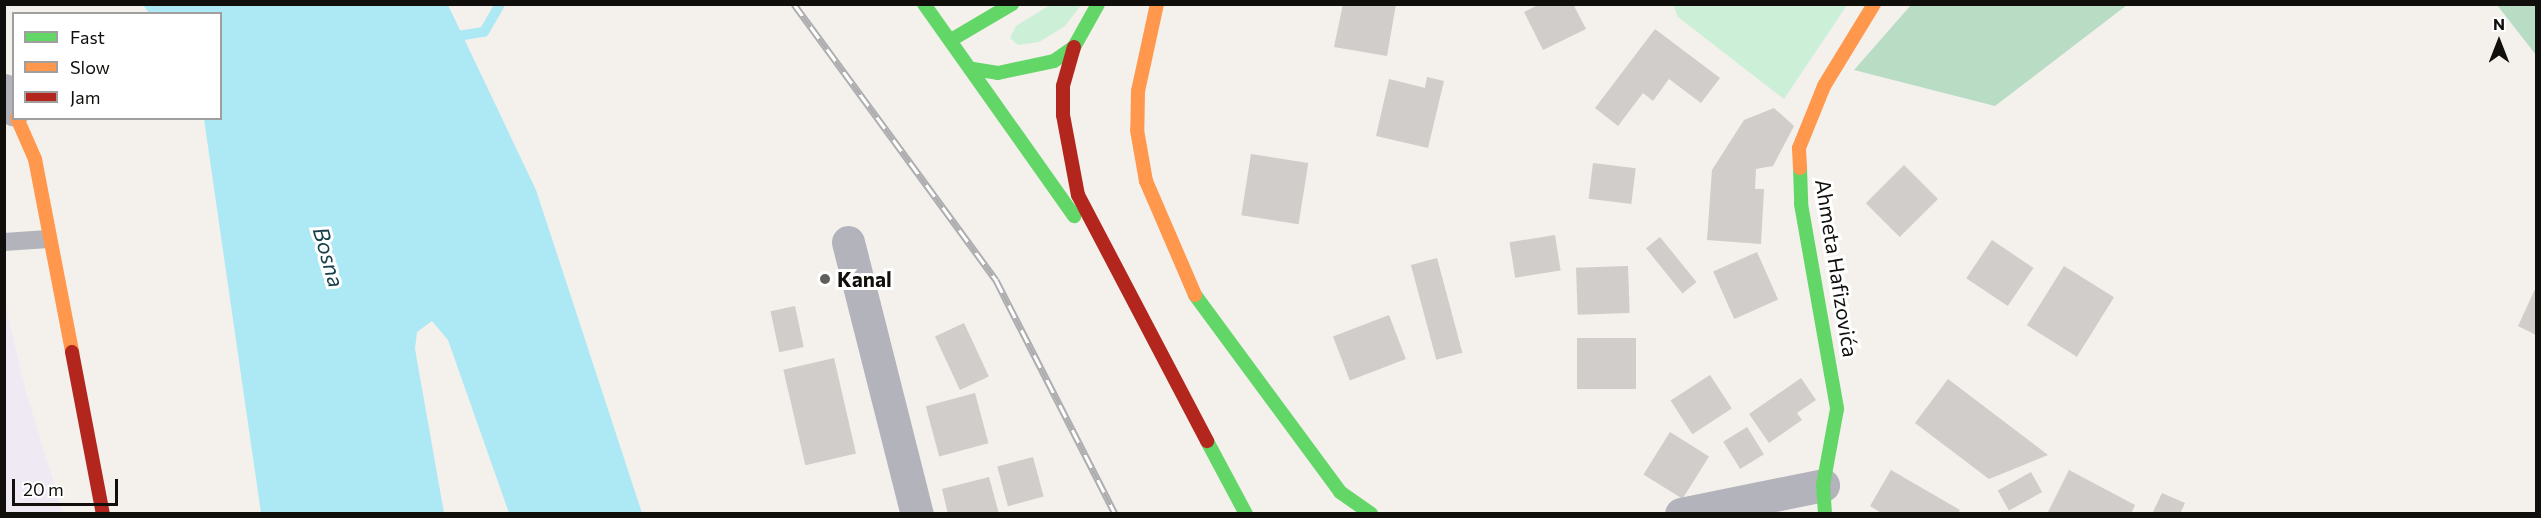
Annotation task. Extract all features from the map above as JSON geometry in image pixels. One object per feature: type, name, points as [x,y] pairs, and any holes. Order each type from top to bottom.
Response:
[{"type":"street","points":[[924,4],[972,69],[1116,277],[1246,513]]},
{"type":"street","points":[[951,40],[1012,4]]},
{"type":"street","points":[[1098,4],[1074,47],[1063,86],[1069,164],[1116,277]]},
{"type":"street","points":[[1157,4],[1138,91],[1137,130],[1146,181],[1197,300],[1340,492],[1371,513]]},
{"type":"street","name":"Ahmeta Hafizovića","points":[[1824,499],[1837,409],[1801,204],[1799,148],[1824,86],[1874,4]]},
{"type":"street","points":[[972,69],[1027,69],[1074,47]]},
{"type":"street","points":[[4,90],[12,106]]},
{"type":"street","points":[[18,120],[35,159],[48,239],[103,513]]},
{"type":"street","points":[[848,242],[917,513]]},
{"type":"street","points":[[1681,513],[1824,499]]},
{"type":"lane","points":[[4,242],[48,239]]},
{"type":"shaded area","points":[[4,299],[26,392],[63,513],[5,513]]},
{"type":"green space","points":[[1050,5],[1081,5],[1065,26],[1039,42],[1018,45],[1010,38],[1016,26]]},
{"type":"green space","points":[[1673,5],[1847,5],[1784,99],[1678,17]]},
{"type":"green space","points":[[1911,5],[2127,5],[1995,106],[1854,70]]},
{"type":"green space","points":[[2497,5],[2536,5],[2536,55]]},
{"type":"water","name":"Bosna","points":[[143,5],[448,5],[536,190],[642,513],[509,513],[448,340],[432,321],[417,332],[415,349],[444,513],[261,513],[204,120],[222,120],[222,12],[148,12]]},
{"type":"building","points":[[1343,4],[1396,4],[1387,56],[1334,47]]},
{"type":"building","points":[[1540,4],[1573,4],[1586,29],[1543,50],[1524,12]]},
{"type":"building","points":[[1655,29],[1720,78],[1701,103],[1669,79],[1653,101],[1643,93],[1618,126],[1595,108]]},
{"type":"building","points":[[1427,77],[1444,81],[1428,148],[1376,136],[1389,79],[1425,88]]},
{"type":"building","points":[[1774,108],[1794,126],[1773,166],[1756,169],[1755,189],[1764,189],[1761,244],[1707,240],[1712,170],[1744,120]]},
{"type":"building","points":[[1251,154],[1308,163],[1299,224],[1241,215]]},
{"type":"building","points":[[1593,163],[1636,168],[1631,204],[1589,199]]},
{"type":"building","points":[[1904,165],[1938,199],[1900,237],[1866,203]]},
{"type":"building","points":[[1555,235],[1561,271],[1515,278],[1510,242]]},
{"type":"building","points":[[1660,237],[1697,282],[1683,293],[1646,248]]},
{"type":"building","points":[[1992,240],[2033,268],[2008,306],[1966,278]]},
{"type":"building","points":[[1757,252],[1778,300],[1734,319],[1713,272]]},
{"type":"building","points":[[1437,258],[1462,353],[1436,360],[1411,265]]},
{"type":"building","points":[[1628,266],[1630,313],[1578,315],[1576,268]]},
{"type":"building","points":[[2064,266],[2114,297],[2077,357],[2027,325]]},
{"type":"building","points":[[2536,287],[2536,335],[2518,326]]},
{"type":"building","points":[[795,306],[804,347],[779,352],[771,311]]},
{"type":"building","points":[[1389,315],[1406,359],[1350,380],[1333,337]]},
{"type":"building","points":[[964,323],[989,376],[960,390],[935,337]]},
{"type":"building","points":[[1577,338],[1636,338],[1636,389],[1577,389]]},
{"type":"building","points":[[834,358],[856,453],[805,465],[783,370]]},
{"type":"building","points":[[1710,375],[1732,409],[1692,434],[1671,401]]},
{"type":"building","points":[[1801,378],[1816,400],[1797,413],[1802,420],[1769,443],[1749,414]]},
{"type":"building","points":[[1948,379],[2048,455],[1989,479],[1915,423]]},
{"type":"building","points":[[975,393],[988,443],[939,456],[926,406]]},
{"type":"building","points":[[1747,427],[1764,454],[1740,469],[1723,442]]},
{"type":"building","points":[[1670,432],[1709,456],[1683,499],[1644,474]]},
{"type":"building","points":[[1033,457],[1044,497],[1008,506],[997,467]]},
{"type":"building","points":[[1891,470],[1960,510],[1958,514],[1883,514],[1870,506]]},
{"type":"building","points":[[2069,470],[2135,505],[2131,514],[2047,514]]},
{"type":"building","points":[[2031,472],[2042,492],[2009,511],[1998,490]]},
{"type":"building","points":[[989,477],[999,514],[948,514],[942,489]]},
{"type":"building","points":[[2162,493],[2185,503],[2180,514],[2152,514]]},
{"type":"waterway","points":[[451,37],[484,32],[500,4]]},
{"type":"railway","points":[[794,4],[996,280],[1115,514]]},
{"type":"traffic: fast","points":[[924,4],[1074,216]]},
{"type":"traffic: fast","points":[[951,40],[1012,4]]},
{"type":"traffic: fast","points":[[973,69],[998,73],[1054,61],[1074,47],[1098,4]]},
{"type":"traffic: fast","points":[[1800,168],[1801,204],[1837,409],[1823,485],[1825,514]]},
{"type":"traffic: fast","points":[[1195,295],[1340,492],[1371,514]]},
{"type":"traffic: fast","points":[[1207,441],[1246,514]]},
{"type":"traffic: slow","points":[[1157,4],[1138,91],[1137,130],[1146,181],[1195,295]]},
{"type":"traffic: slow","points":[[1800,168],[1799,148],[1824,86],[1874,4]]},
{"type":"traffic: slow","points":[[18,120],[35,159],[72,352]]},
{"type":"traffic: jam","points":[[1074,47],[1063,86],[1063,115],[1078,195],[1207,441]]},
{"type":"traffic: jam","points":[[72,352],[103,514]]},
{"type":"place","name":"Kanal","points":[[825,279]]}]
